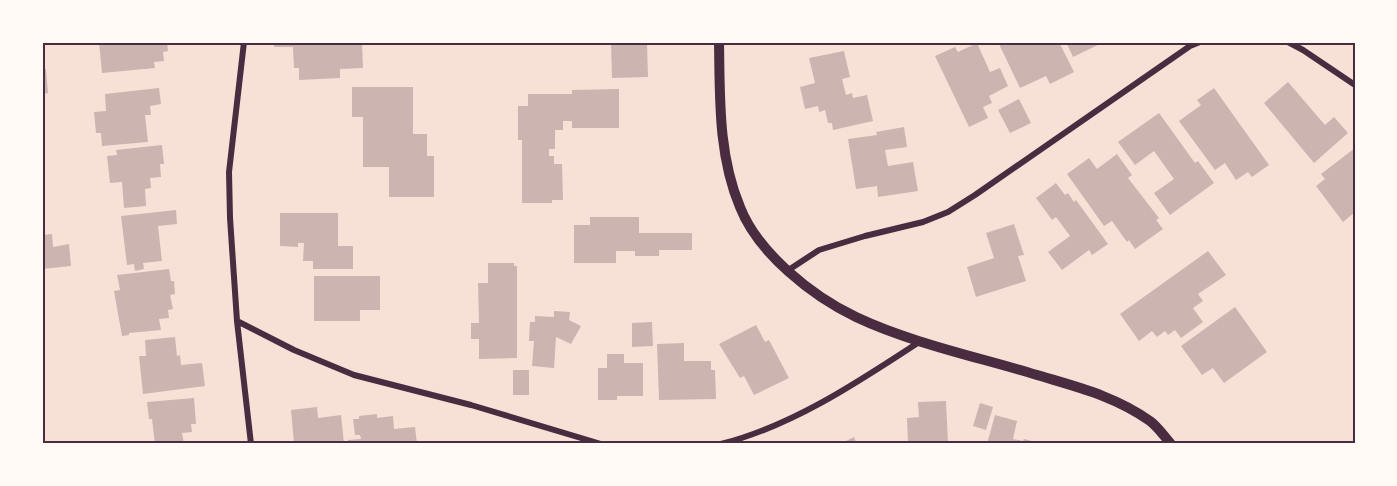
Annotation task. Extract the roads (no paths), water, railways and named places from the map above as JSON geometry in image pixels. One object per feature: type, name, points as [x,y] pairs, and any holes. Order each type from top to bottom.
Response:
[{"type":"street","points":[[244,42],[230,172],[230,218],[237,321],[251,444]]},
{"type":"street","points":[[719,42],[720,118],[728,168],[740,208],[759,242],[786,271],[855,317],[921,341],[1108,396],[1151,422],[1171,444]]},
{"type":"street","points":[[786,271],[819,250],[923,222],[948,212],[1190,46],[1200,42]]},
{"type":"street","points":[[1288,42],[1355,85]]},
{"type":"street","points":[[237,321],[294,350],[354,375],[471,405],[601,444]]},
{"type":"street","points":[[720,444],[747,437],[805,410],[921,341]]}]
